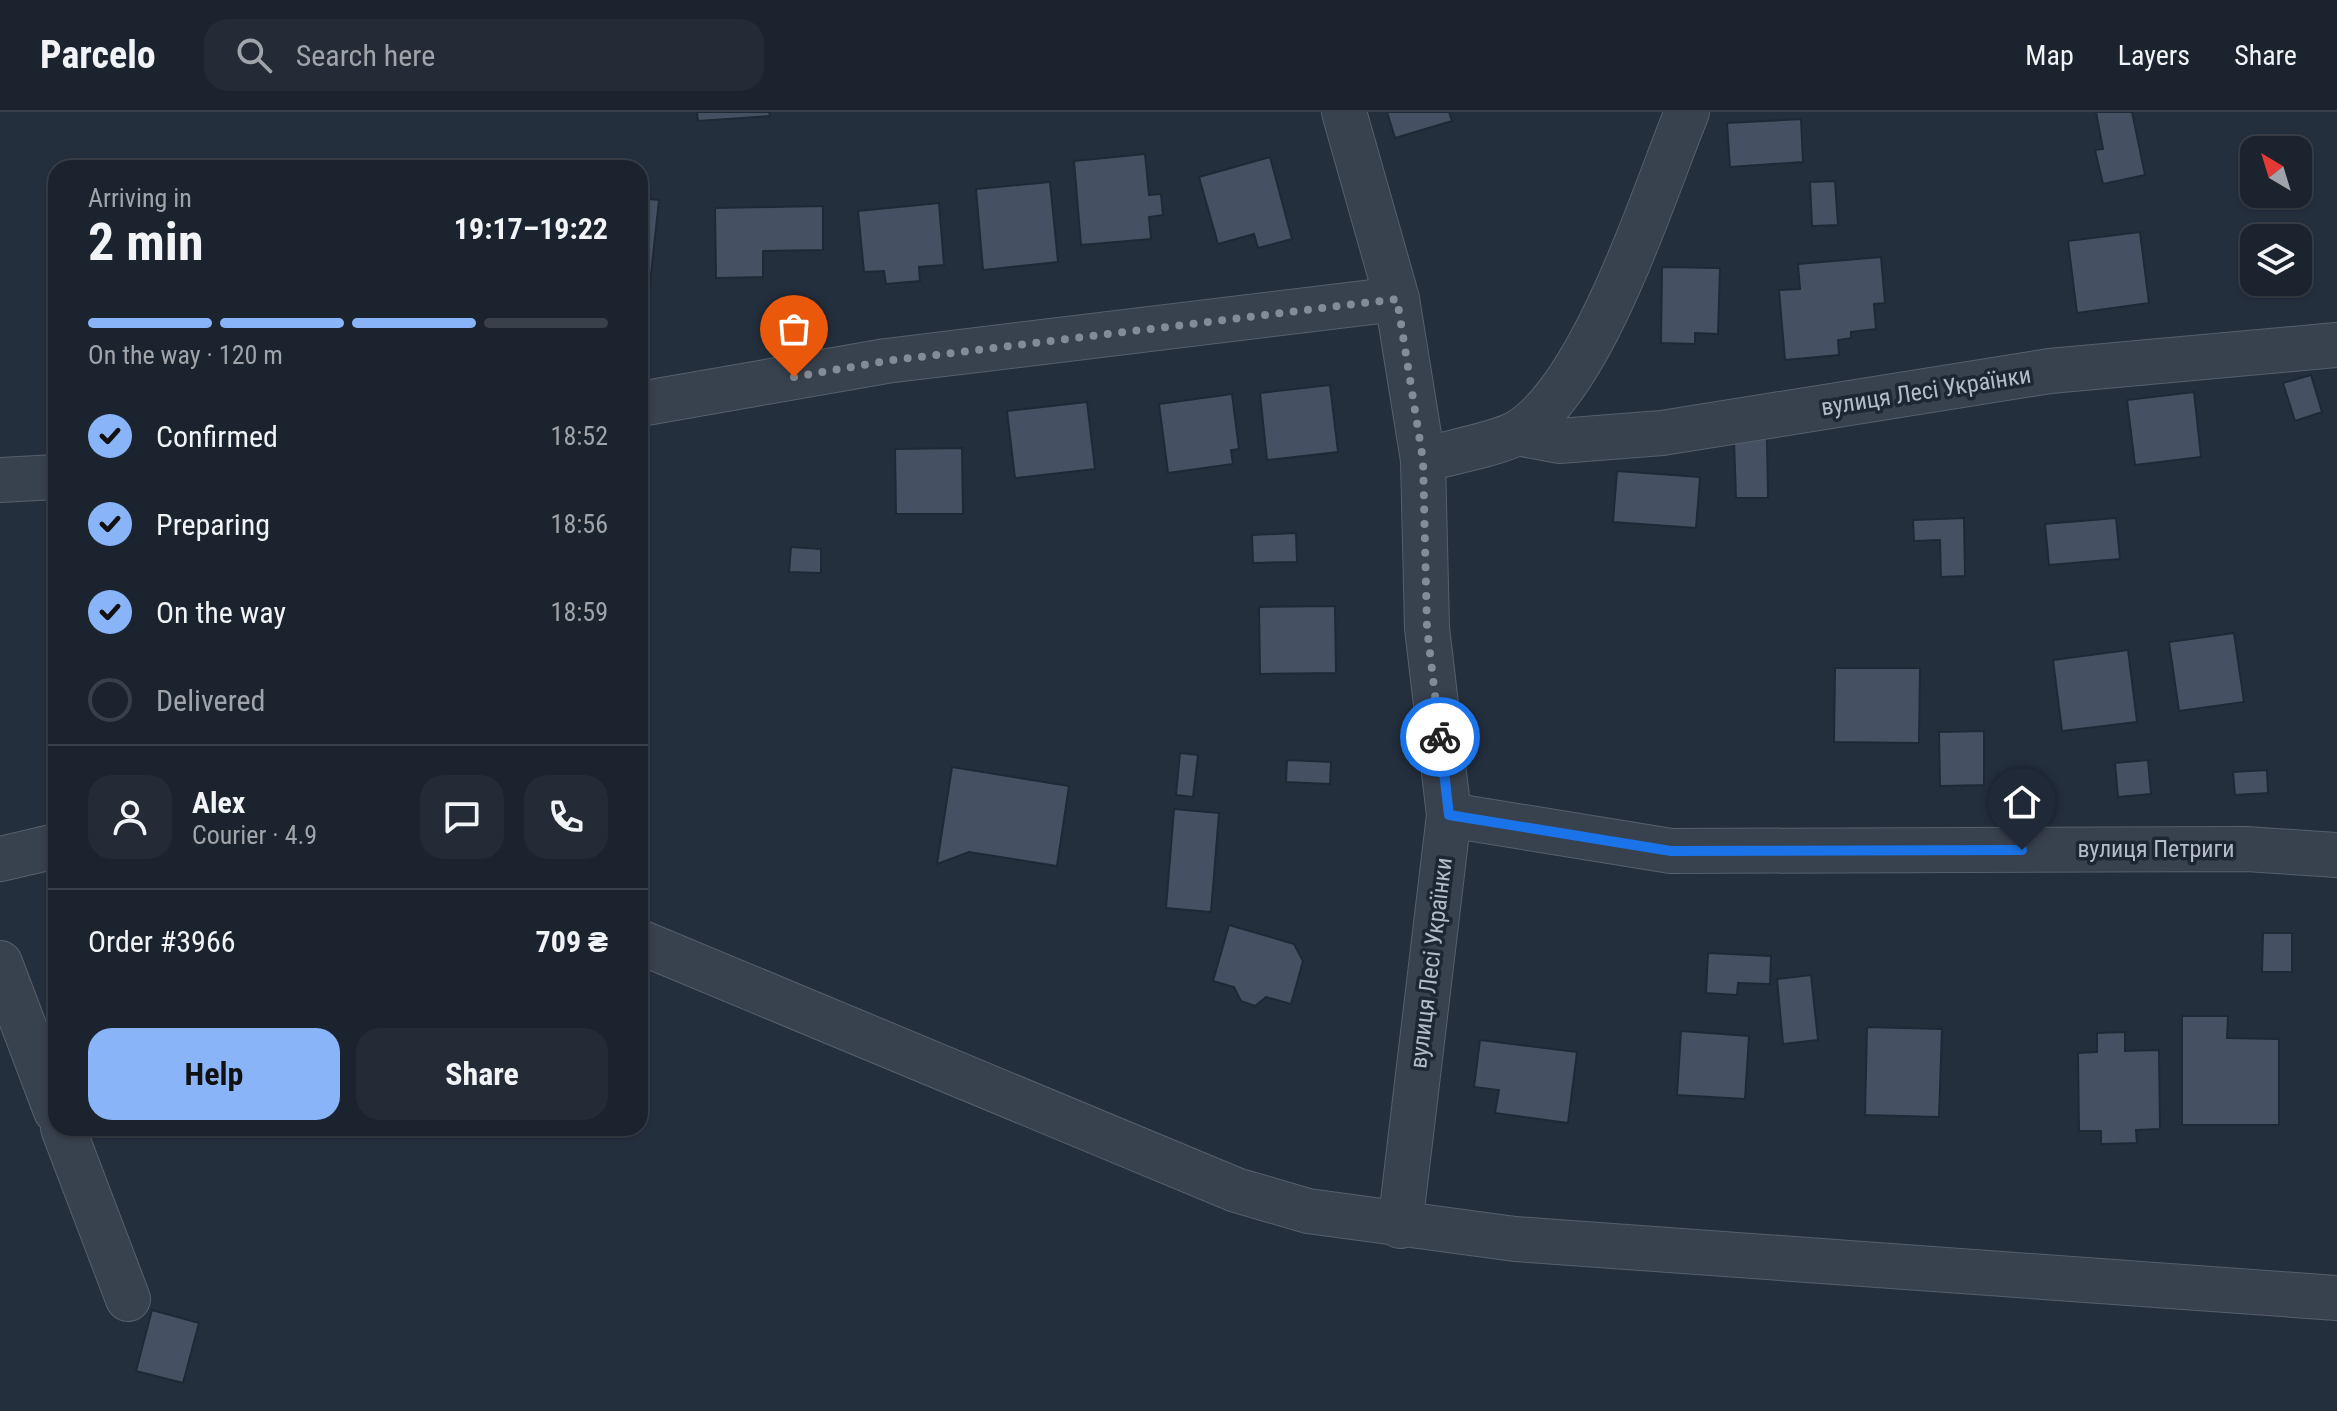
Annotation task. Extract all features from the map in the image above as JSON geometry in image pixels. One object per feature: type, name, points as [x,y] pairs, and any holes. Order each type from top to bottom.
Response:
[{"type":"street","name":"вулиця Лесі Українки","points":[[1344,112],[1397,299],[1423,460],[1427,628],[1449,815],[1400,1226]]},
{"type":"street","name":"вулиця Лесі Українки","points":[[1517,433],[1559,394],[1592,344],[1687,112]]},
{"type":"street","points":[[648,403],[886,361],[1397,299]]},
{"type":"street","name":"вулиця Лесі Українки","points":[[1423,460],[1517,433],[1559,441],[1662,433],[2050,371],[2337,345]]},
{"type":"street","points":[[0,480],[48,477]]},
{"type":"street","name":"вулиця Петриги","points":[[1449,815],[1671,851],[2246,849],[2337,855]]},
{"type":"street","points":[[0,859],[48,848]]},
{"type":"street","points":[[648,945],[1236,1190],[1308,1211],[1400,1226],[1515,1239],[2337,1298]]},
{"type":"street","points":[[0,963],[48,1090]]},
{"type":"street","points":[[66,1136],[128,1299]]},
{"type":"building","points":[[697,112],[769,112],[770,116],[698,121]]},
{"type":"building","points":[[1387,112],[1449,112],[1452,121],[1395,138]]},
{"type":"building","points":[[2096,112],[2132,112],[2145,175],[2103,184],[2095,150],[2103,149]]},
{"type":"building","points":[[1801,119],[1803,162],[1730,167],[1727,123]]},
{"type":"building","points":[[1145,154],[1149,195],[1161,194],[1163,215],[1149,217],[1151,239],[1081,245],[1074,161]]},
{"type":"building","points":[[1270,157],[1292,239],[1258,248],[1254,234],[1218,244],[1199,177]]},
{"type":"building","points":[[1835,181],[1838,225],[1812,226],[1810,182]]},
{"type":"building","points":[[1050,182],[1058,262],[983,270],[976,189]]},
{"type":"building","points":[[648,199],[659,200],[648,293]]},
{"type":"building","points":[[939,203],[944,265],[919,267],[920,281],[886,284],[884,271],[864,272],[858,211]]},
{"type":"building","points":[[823,206],[823,250],[763,251],[763,277],[716,278],[715,208]]},
{"type":"building","points":[[2140,232],[2149,303],[2077,313],[2068,241]]},
{"type":"building","points":[[1881,257],[1885,303],[1874,304],[1876,329],[1851,332],[1851,338],[1838,340],[1839,355],[1785,360],[1779,290],[1800,289],[1798,264]]},
{"type":"building","points":[[1662,267],[1720,268],[1718,334],[1695,333],[1695,344],[1661,343]]},
{"type":"building","points":[[2311,375],[2322,412],[2295,421],[2283,383]]},
{"type":"building","points":[[1330,385],[1338,452],[1267,460],[1260,393]]},
{"type":"building","points":[[2194,392],[2201,457],[2135,465],[2127,400]]},
{"type":"building","points":[[1232,394],[1239,449],[1231,450],[1233,464],[1168,473],[1159,404]]},
{"type":"building","points":[[1087,402],[1095,469],[1015,478],[1007,411]]},
{"type":"building","points":[[1734,439],[1767,439],[1768,498],[1736,498]]},
{"type":"building","points":[[962,448],[963,514],[896,514],[895,449]]},
{"type":"building","points":[[1617,471],[1700,477],[1696,528],[1613,522]]},
{"type":"building","points":[[1964,518],[1965,576],[1941,577],[1940,540],[1914,541],[1913,520]]},
{"type":"building","points":[[2116,518],[2120,559],[2049,565],[2045,524]]},
{"type":"building","points":[[1296,533],[1297,562],[1253,563],[1252,535]]},
{"type":"building","points":[[791,547],[821,549],[821,573],[789,572]]},
{"type":"building","points":[[1335,606],[1336,673],[1260,674],[1259,607]]},
{"type":"building","points":[[2234,633],[2244,702],[2179,711],[2169,642]]},
{"type":"building","points":[[2128,650],[2137,722],[2062,731],[2053,660]]},
{"type":"building","points":[[1835,668],[1920,668],[1919,743],[1834,742]]},
{"type":"building","points":[[1984,731],[1984,785],[1940,786],[1939,732]]},
{"type":"building","points":[[1180,753],[1198,755],[1193,797],[1176,795]]},
{"type":"building","points":[[1287,760],[1331,762],[1330,784],[1286,782]]},
{"type":"building","points":[[2148,760],[2151,794],[2118,797],[2115,763]]},
{"type":"building","points":[[952,767],[1069,786],[1057,866],[969,852],[937,864]]},
{"type":"building","points":[[2267,770],[2268,793],[2235,795],[2233,772]]},
{"type":"building","points":[[1174,809],[1219,813],[1211,912],[1166,908]]},
{"type":"building","points":[[1229,925],[1294,944],[1303,961],[1291,1004],[1266,997],[1255,1006],[1241,1001],[1234,987],[1213,981]]},
{"type":"building","points":[[2263,933],[2292,933],[2292,972],[2262,972]]},
{"type":"building","points":[[1708,953],[1771,956],[1770,984],[1738,983],[1737,995],[1706,993]]},
{"type":"building","points":[[1811,975],[1818,1040],[1783,1044],[1777,979]]},
{"type":"building","points":[[2182,1016],[2228,1016],[2227,1038],[2279,1039],[2279,1125],[2182,1125]]},
{"type":"building","points":[[1867,1027],[1942,1029],[1939,1117],[1865,1115]]},
{"type":"building","points":[[1681,1031],[1749,1036],[1745,1099],[1677,1095]]},
{"type":"building","points":[[2125,1032],[2125,1051],[2159,1050],[2160,1129],[2136,1130],[2137,1143],[2101,1144],[2101,1131],[2079,1131],[2078,1053],[2097,1052],[2097,1033]]},
{"type":"building","points":[[1480,1040],[1577,1052],[1568,1123],[1495,1113],[1499,1090],[1474,1087]]},
{"type":"building","points":[[152,1310],[199,1323],[183,1383],[136,1371]]},
{"type":"way so far","points":[[794,377],[886,361],[1397,299],[1423,460],[1427,628],[1440,737]]},
{"type":"route","points":[[1440,737],[1449,815],[1671,851],[2022,850]]}]
